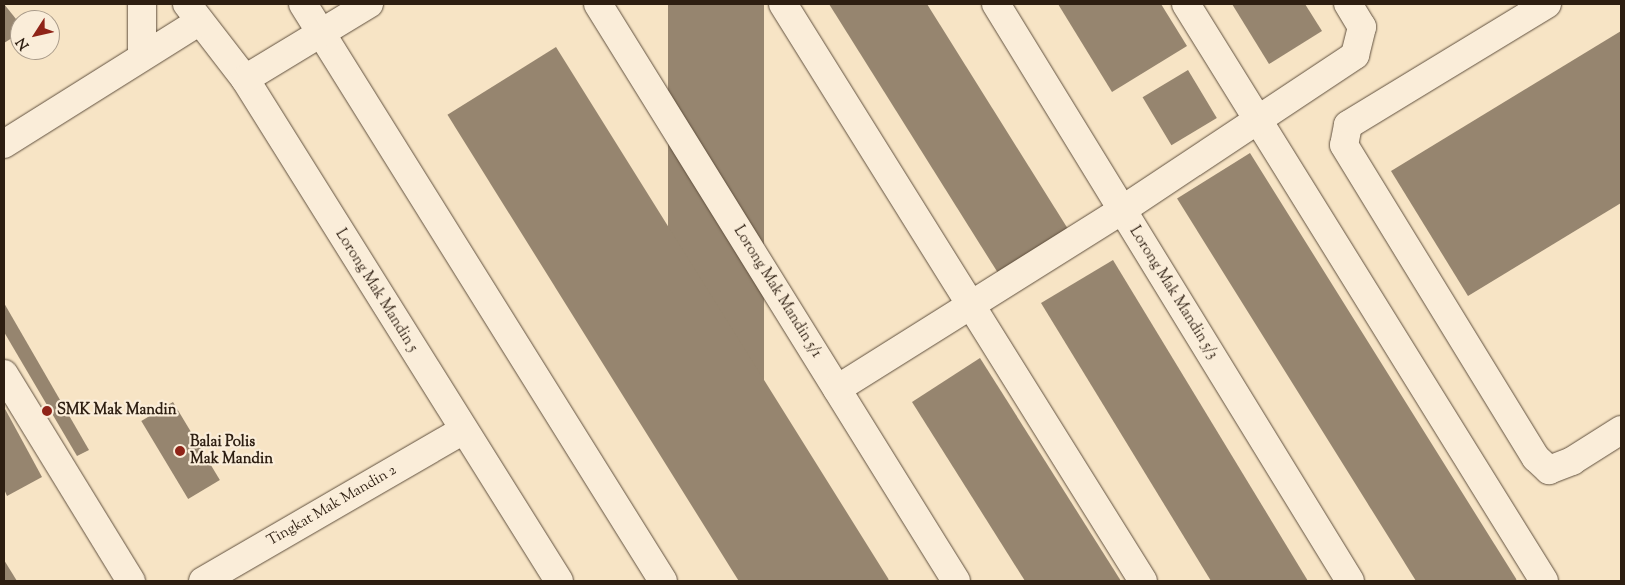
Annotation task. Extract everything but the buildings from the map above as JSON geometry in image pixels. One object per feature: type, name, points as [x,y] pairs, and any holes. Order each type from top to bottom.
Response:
[{"type":"street","points":[[142,4],[142,56]]},
{"type":"street","points":[[303,4],[663,581]]},
{"type":"street","points":[[245,79],[370,4]]},
{"type":"street","name":"Lorong Mak Mandin 5/1","points":[[598,4],[956,581]]},
{"type":"street","points":[[783,4],[972,304],[1143,581]]},
{"type":"street","name":"Lorong Mak Mandin 5/3","points":[[996,4],[1350,581]]},
{"type":"street","points":[[1186,4],[1258,123],[1544,581]]},
{"type":"street","points":[[837,389],[1258,123],[1355,55],[1362,27],[1348,4]]},
{"type":"street","points":[[1547,4],[1348,125],[1344,145],[1536,458],[1549,470],[1621,430]]},
{"type":"street","points":[[4,144],[142,56],[194,12]]},
{"type":"street","name":"Lorong Mak Mandin 5","points":[[194,12],[245,79],[462,431],[559,581]]},
{"type":"street","points":[[4,374],[131,581]]},
{"type":"street","name":"Tingkat Mak Mandin 2","points":[[202,581],[462,431]]},
{"type":"place","name":"SMK Mak Mandin","points":[[47,411]]},
{"type":"place","name":"Balai Polis Mak Mandin","points":[[180,451]]}]
